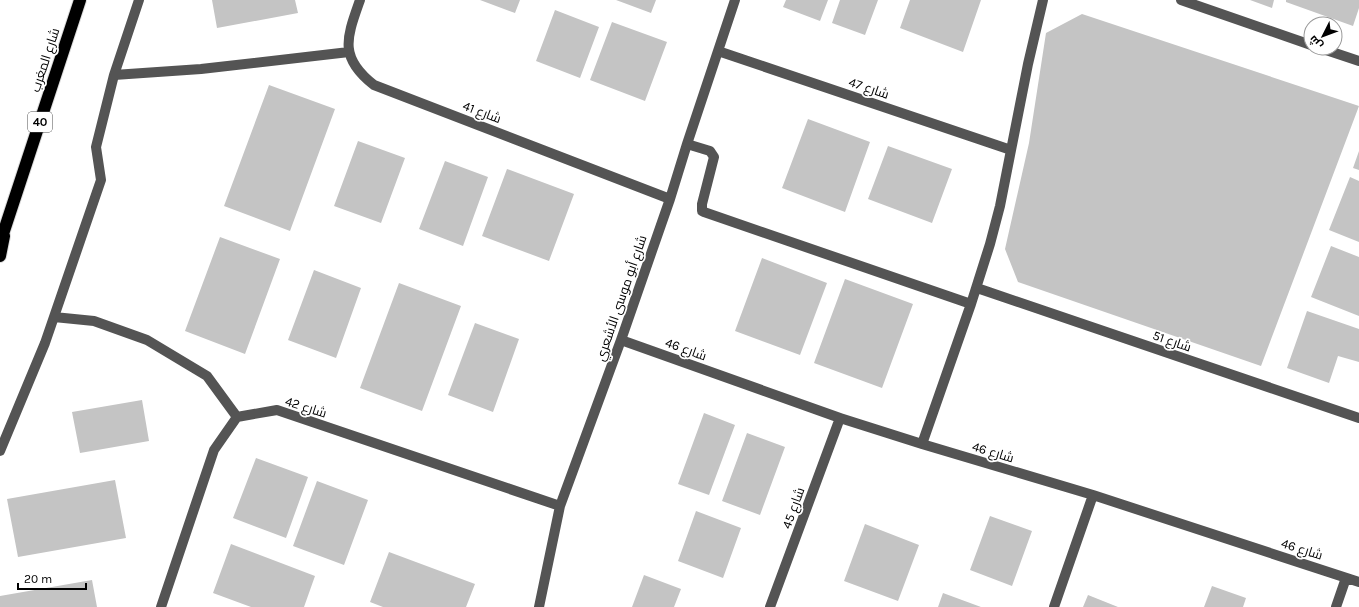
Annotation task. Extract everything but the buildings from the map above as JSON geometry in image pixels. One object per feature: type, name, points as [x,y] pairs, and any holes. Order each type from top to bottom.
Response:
[{"type":"highway","name":"شارع المغرب","points":[[0,243],[80,0]]},
{"type":"highway","points":[[0,256],[6,226]]},
{"type":"street","points":[[0,451],[45,343],[101,180],[96,147],[114,76],[139,0]]},
{"type":"street","name":"شارع 41","points":[[360,0],[351,26],[348,41],[349,52],[353,64],[362,76],[374,85],[670,199]]},
{"type":"street","name":"شارع أبو موسى الأشعري","points":[[538,607],[560,506],[621,340],[670,199],[735,0]]},
{"type":"street","points":[[922,444],[977,288],[1000,206],[1028,64],[1043,0]]},
{"type":"street","points":[[1181,0],[1303,42]]},
{"type":"street","name":"شارع 47","points":[[718,51],[1011,150]]},
{"type":"street","points":[[114,76],[201,69],[349,52]]},
{"type":"street","points":[[1343,56],[1359,61]]},
{"type":"street","points":[[687,144],[710,151],[714,157],[702,204],[702,211],[971,304]]},
{"type":"street","name":"شارع 51","points":[[977,288],[1359,418]]},
{"type":"street","points":[[54,317],[94,320],[147,340],[208,376],[237,417],[214,450],[161,607]]},
{"type":"street","name":"شارع 46","points":[[621,340],[840,418],[1093,495],[1359,582]]},
{"type":"street","name":"شارع 42","points":[[237,417],[277,410],[560,506]]},
{"type":"street","name":"شارع 45","points":[[770,607],[840,418]]},
{"type":"street","points":[[1054,607],[1093,495]]},
{"type":"street","points":[[1336,607],[1346,578]]}]
